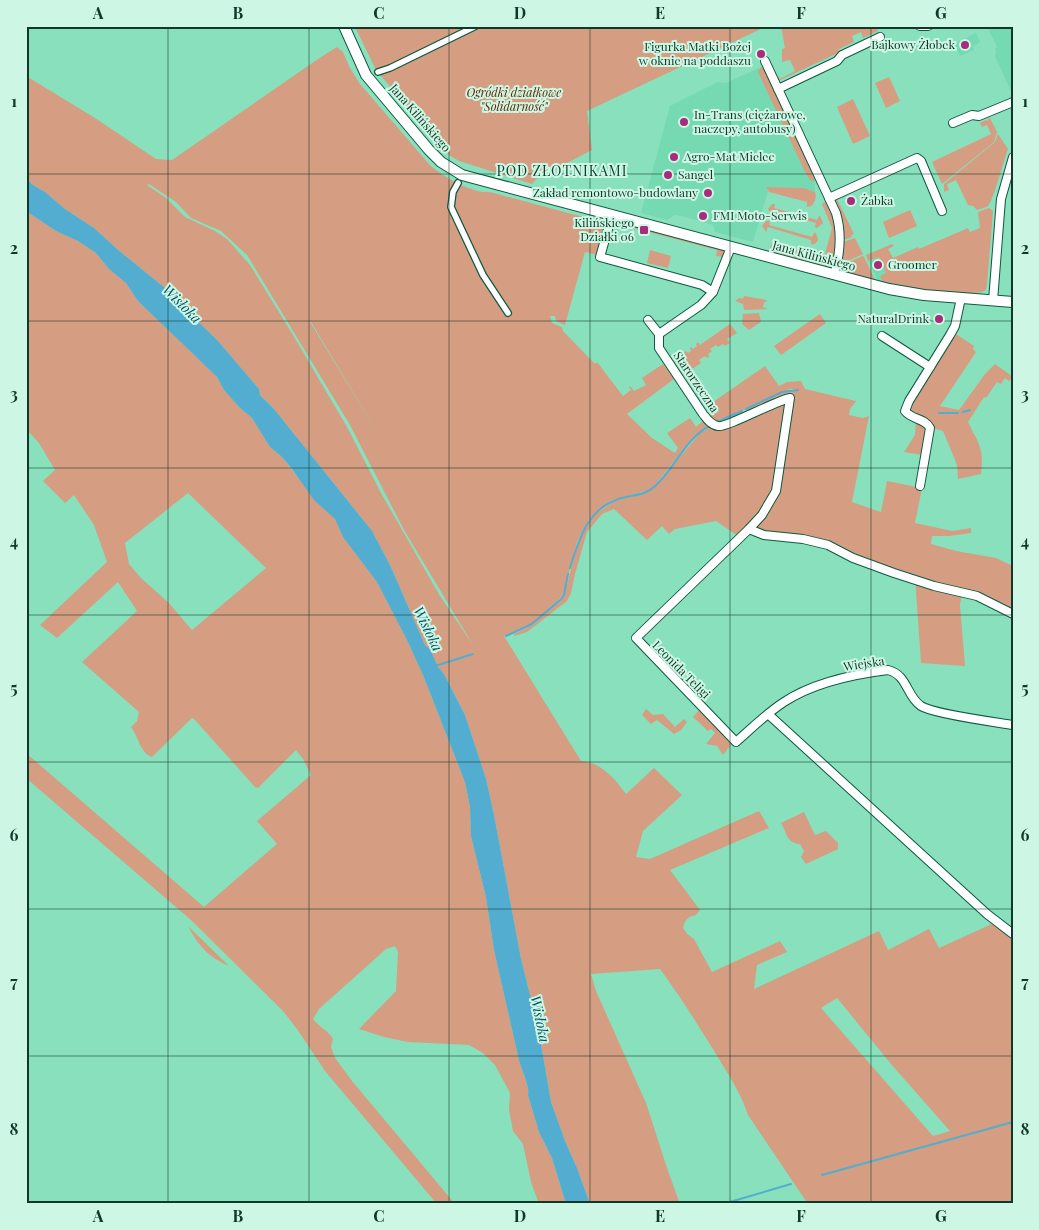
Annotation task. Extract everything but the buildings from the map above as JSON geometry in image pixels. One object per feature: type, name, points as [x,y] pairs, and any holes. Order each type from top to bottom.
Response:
[{"type":"street","name":"Jana Kilińskiego","points":[[344,26],[366,74],[429,150],[450,168],[475,179],[907,293],[1013,302]]},
{"type":"street","points":[[378,72],[476,26]]},
{"type":"street","points":[[920,26],[928,26]]},
{"type":"street","points":[[778,90],[837,61],[842,55],[880,37]]},
{"type":"street","points":[[765,61],[829,198],[840,226],[838,258],[834,275]]},
{"type":"street","points":[[953,124],[972,115],[984,115],[1013,102]]},
{"type":"street","points":[[993,300],[1001,199],[1013,157]]},
{"type":"street","points":[[829,198],[917,158],[922,161],[942,211]]},
{"type":"street","points":[[458,183],[453,192],[451,207],[483,275],[508,313]]},
{"type":"street","points":[[612,215],[600,257],[702,285],[714,292]]},
{"type":"street","points":[[648,320],[659,334],[702,305],[714,292],[731,247]]},
{"type":"street","points":[[920,486],[930,428],[925,422],[910,416],[905,411],[909,400],[955,326],[961,298]]},
{"type":"street","name":"Starorzeczna","points":[[659,334],[659,348],[703,414],[709,422],[716,426],[725,426],[764,407],[790,398],[776,491],[762,515],[749,529]]},
{"type":"street","points":[[882,336],[930,367]]},
{"type":"street","points":[[749,529],[764,535],[803,539],[828,546],[853,558],[894,573],[934,586],[977,596],[1013,614]]},
{"type":"street","name":"Leonida Teligi","points":[[749,529],[636,638],[736,742],[768,714]]},
{"type":"street","name":"Wiejska","points":[[768,714],[786,700],[819,686],[859,674],[888,670],[896,672],[901,676],[912,696],[923,707],[1013,725]]},
{"type":"street","points":[[768,714],[987,914],[1013,934]]},
{"type":"shaded area","points":[[987,26],[1013,26],[1013,99],[1009,100],[1012,93],[995,56],[995,49],[997,47]]},
{"type":"shaded area","name":"Bajkowy Żłobek","points":[[976,33],[980,42],[972,47],[974,50],[960,56],[954,44]]},
{"type":"shaded area","points":[[761,67],[765,69],[815,177],[815,192],[804,188],[766,187],[768,191],[753,242],[715,232],[713,225],[682,216],[675,215],[667,220],[641,213],[670,106],[718,82],[726,83]]},
{"type":"shaded area","points":[[878,256],[886,273],[880,276],[883,282],[878,281],[868,261]]},
{"type":"green space","name":"Ogródki działkowe \"Solidarność\"","points":[[356,26],[767,26],[587,111],[592,150],[536,179],[532,184],[459,161],[449,155],[376,70]]},
{"type":"green space","points":[[781,26],[878,26],[878,31],[863,38],[861,32],[852,36],[854,42],[839,49],[838,53],[778,81],[778,76],[780,79],[795,71],[790,60],[782,62],[782,49],[785,48]]},
{"type":"green space","points":[[337,47],[343,52],[360,84],[429,164],[449,179],[475,190],[490,192],[594,220],[595,218],[605,221],[597,255],[585,252],[565,325],[556,321],[555,316],[550,316],[552,323],[562,327],[563,331],[595,364],[597,362],[623,396],[631,390],[630,386],[634,391],[646,385],[642,378],[663,364],[674,379],[627,414],[652,438],[675,453],[678,448],[667,433],[690,418],[696,427],[710,415],[719,412],[713,402],[765,366],[779,386],[787,382],[801,381],[805,389],[856,401],[850,409],[849,415],[863,418],[869,416],[852,502],[881,512],[887,481],[922,488],[915,523],[952,531],[971,528],[971,533],[932,536],[931,544],[956,551],[996,558],[1013,566],[1013,616],[979,594],[963,588],[960,605],[965,666],[921,663],[915,577],[881,568],[831,545],[754,531],[738,536],[716,521],[675,529],[669,534],[662,526],[647,540],[614,509],[602,514],[587,532],[571,593],[567,601],[527,632],[514,636],[514,634],[533,625],[564,596],[578,543],[593,516],[613,502],[653,489],[700,433],[741,412],[703,429],[694,436],[652,489],[611,501],[589,519],[577,542],[563,595],[532,624],[504,636],[581,761],[595,764],[607,772],[626,794],[654,768],[682,795],[643,831],[636,857],[650,859],[759,811],[769,828],[670,870],[700,910],[696,915],[687,919],[683,928],[694,939],[712,972],[780,941],[787,952],[757,965],[754,989],[879,931],[888,950],[929,929],[939,948],[994,923],[1013,937],[1013,1204],[808,1204],[748,1115],[730,1076],[660,969],[591,974],[596,991],[646,1103],[680,1204],[590,1204],[551,1102],[538,1027],[521,959],[486,779],[465,715],[430,649],[425,645],[390,565],[372,531],[274,409],[260,395],[259,389],[218,341],[183,307],[176,297],[94,228],[65,209],[26,178],[26,76],[95,118],[156,159],[172,160]],"holes":[[[149,184],[176,202],[191,218],[221,231],[247,255],[350,425],[404,530],[473,645],[440,596],[381,493],[347,427],[250,265],[227,239],[215,231],[185,217],[166,198],[147,185]],[[310,322],[311,322],[380,437]],[[837,998],[891,1064],[950,1131],[933,1136],[821,1008]]]},
{"type":"green space","points":[[761,67],[765,69],[815,176],[814,181],[810,180],[805,172],[758,72]]},
{"type":"green space","points":[[889,77],[900,101],[886,108],[875,83]]},
{"type":"green space","points":[[853,99],[870,136],[853,144],[837,107]]},
{"type":"green space","points":[[990,118],[997,132],[994,142],[942,184],[932,162],[991,134],[987,125],[982,127],[980,123],[988,121]]},
{"type":"green space","points":[[998,134],[1008,149],[988,206],[977,210],[973,206],[968,205],[956,180],[947,184],[949,190],[944,192],[944,184],[995,142]]},
{"type":"green space","points":[[766,187],[804,188],[815,192],[816,195],[814,203],[807,207],[807,202],[769,192]]},
{"type":"green space","points":[[835,199],[837,199],[854,234],[851,235],[852,237],[843,240],[844,224]]},
{"type":"green space","points":[[824,202],[828,203],[836,224],[834,261],[830,267],[815,263],[810,256],[819,257],[825,254],[832,228],[822,204]]},
{"type":"green space","points":[[772,204],[775,204],[774,208],[817,220],[820,216],[823,223],[817,228],[815,227],[816,223],[774,211],[772,215],[768,209]]},
{"type":"green space","points":[[989,208],[993,211],[986,290],[967,293],[953,292],[920,289],[883,282],[880,276],[886,273],[879,257],[868,261],[866,255],[892,244],[894,246],[888,249],[893,258],[968,228],[970,232],[980,228],[978,212]]},
{"type":"green space","points":[[910,210],[917,226],[889,238],[883,222]]},
{"type":"green space","points":[[26,211],[56,231],[78,241],[96,253],[109,269],[126,283],[138,301],[217,377],[224,390],[252,418],[270,447],[282,457],[317,502],[335,519],[343,537],[377,582],[423,675],[465,782],[470,807],[471,836],[486,897],[494,950],[519,1060],[527,1083],[528,1095],[539,1132],[552,1158],[566,1204],[539,1204],[531,1182],[523,1144],[513,1131],[509,1110],[510,1093],[495,1065],[483,1053],[469,1045],[408,1042],[359,1029],[396,991],[398,952],[395,946],[386,949],[319,1009],[313,1019],[333,1039],[331,1047],[335,1058],[352,1081],[455,1204],[437,1204],[325,1071],[283,1011],[191,920],[26,778],[26,753],[204,907],[277,844],[257,821],[311,775],[296,750],[258,788],[255,787],[192,718],[152,757],[144,752],[131,727],[137,721],[139,712],[82,662],[137,611],[118,582],[57,638],[40,625],[107,562],[94,525],[74,495],[65,503],[43,481],[55,470],[39,443],[26,429]],"holes":[[[188,493],[266,568],[192,630],[169,603],[141,578],[129,564],[125,543]]]},
{"type":"green space","points":[[615,221],[726,251],[723,257],[716,256],[717,250],[618,224],[614,228]]},
{"type":"green space","points":[[766,221],[770,221],[769,225],[812,237],[816,233],[818,240],[816,243],[811,244],[811,240],[768,227],[766,232],[762,226]]},
{"type":"green space","points":[[855,238],[863,254],[841,264],[843,242]]},
{"type":"green space","points":[[772,244],[802,252],[808,261],[773,252],[770,247]]},
{"type":"green space","points":[[650,250],[671,256],[668,268],[647,263]]},
{"type":"green space","points":[[863,256],[875,280],[843,271],[841,265]]},
{"type":"green space","points":[[744,296],[767,300],[764,302],[763,307],[768,309],[744,310],[743,304],[735,301],[739,298],[743,299]]},
{"type":"green space","points":[[964,305],[956,334],[974,346],[973,349],[976,352],[940,406],[959,410],[985,374],[995,364],[1013,377],[1009,381],[1005,378],[1001,384],[997,382],[986,398],[984,397],[968,422],[978,441],[981,452],[981,474],[958,479],[957,465],[943,431],[933,428],[909,412],[909,406]]},
{"type":"green space","points":[[759,313],[761,322],[749,330],[742,324],[743,314]]},
{"type":"green space","points":[[820,314],[826,323],[781,355],[774,346]]},
{"type":"green space","points":[[730,324],[737,333],[727,339],[730,343],[718,347],[716,345],[710,349],[712,351],[708,354],[709,357],[705,356],[699,360],[701,363],[689,371],[685,368],[682,369],[674,359],[678,356],[681,359],[685,356],[683,353],[691,351],[690,348],[693,349],[697,346],[698,342],[700,345]]},
{"type":"green space","points":[[916,420],[923,423],[928,432],[922,455],[904,452],[915,435]]},
{"type":"green space","points":[[646,709],[653,715],[663,714],[675,727],[684,719],[687,722],[681,730],[674,734],[657,720],[651,724],[642,715]]},
{"type":"green space","points":[[700,709],[708,720],[718,727],[723,735],[733,742],[723,755],[717,746],[706,744],[715,733],[711,729],[708,731],[693,717]]},
{"type":"green space","points":[[804,812],[815,835],[826,831],[838,843],[838,849],[806,864],[801,857],[804,851],[800,844],[789,840],[781,823]]},
{"type":"green space","points":[[188,926],[229,966],[215,959],[204,950]]},
{"type":"water","points":[[26,178],[65,209],[94,228],[176,297],[183,307],[218,341],[259,389],[260,395],[274,409],[372,531],[390,565],[425,645],[430,649],[465,715],[486,779],[521,959],[538,1027],[551,1102],[590,1204],[566,1204],[552,1158],[539,1132],[528,1095],[527,1082],[519,1060],[494,950],[486,897],[471,836],[470,807],[465,782],[423,675],[377,582],[343,537],[335,519],[314,500],[292,469],[270,447],[252,418],[224,390],[217,377],[138,301],[126,283],[109,269],[96,253],[78,241],[56,231],[26,211]]},
{"type":"waterway","points":[[746,409],[782,392],[798,390]]},
{"type":"waterway","points":[[963,412],[970,410]]},
{"type":"waterway","points":[[717,422],[742,411]]},
{"type":"waterway","points":[[939,413],[958,413]]},
{"type":"waterway","points":[[570,568],[577,545],[593,516],[610,503],[651,490],[668,472],[694,438],[710,426]]},
{"type":"waterway","points":[[506,636],[532,624],[561,599],[564,595],[568,574]]},
{"type":"waterway","points":[[435,666],[473,654]]},
{"type":"waterway","points":[[822,1175],[1013,1122]]},
{"type":"waterway","points":[[723,1204],[791,1184]]},
{"type":"place","name":"Bajkowy Żłobek","points":[[965,45]]},
{"type":"place","name":"Figurka Matki Bożej w oknie na poddaszu","points":[[761,54]]},
{"type":"place","name":"In-Trans (ciężarowe, naczepy, autobusy)","points":[[684,122]]},
{"type":"place","name":"Agro-Mat Mielec","points":[[674,157]]},
{"type":"place","name":"Sangel","points":[[668,175]]},
{"type":"place","name":"Zakład remontowo-budowlany","points":[[708,193]]},
{"type":"place","name":"Żabka","points":[[851,201]]},
{"type":"place","name":"FMI Moto-Serwis","points":[[703,216]]},
{"type":"place","name":"Kilińskiego Działki 06","points":[[644,230]]},
{"type":"place","name":"Groomer","points":[[878,265]]},
{"type":"place","name":"NaturalDrink","points":[[939,319]]},
{"type":"district","name":"POD ZŁOTNIKAMI","points":[[562,171]]},
{"type":"water label","name":"Wisłoka","points":[[182,304]]},
{"type":"water label","name":"Wisłoka","points":[[428,629]]},
{"type":"water label","name":"Wisłoka","points":[[540,1019]]}]
